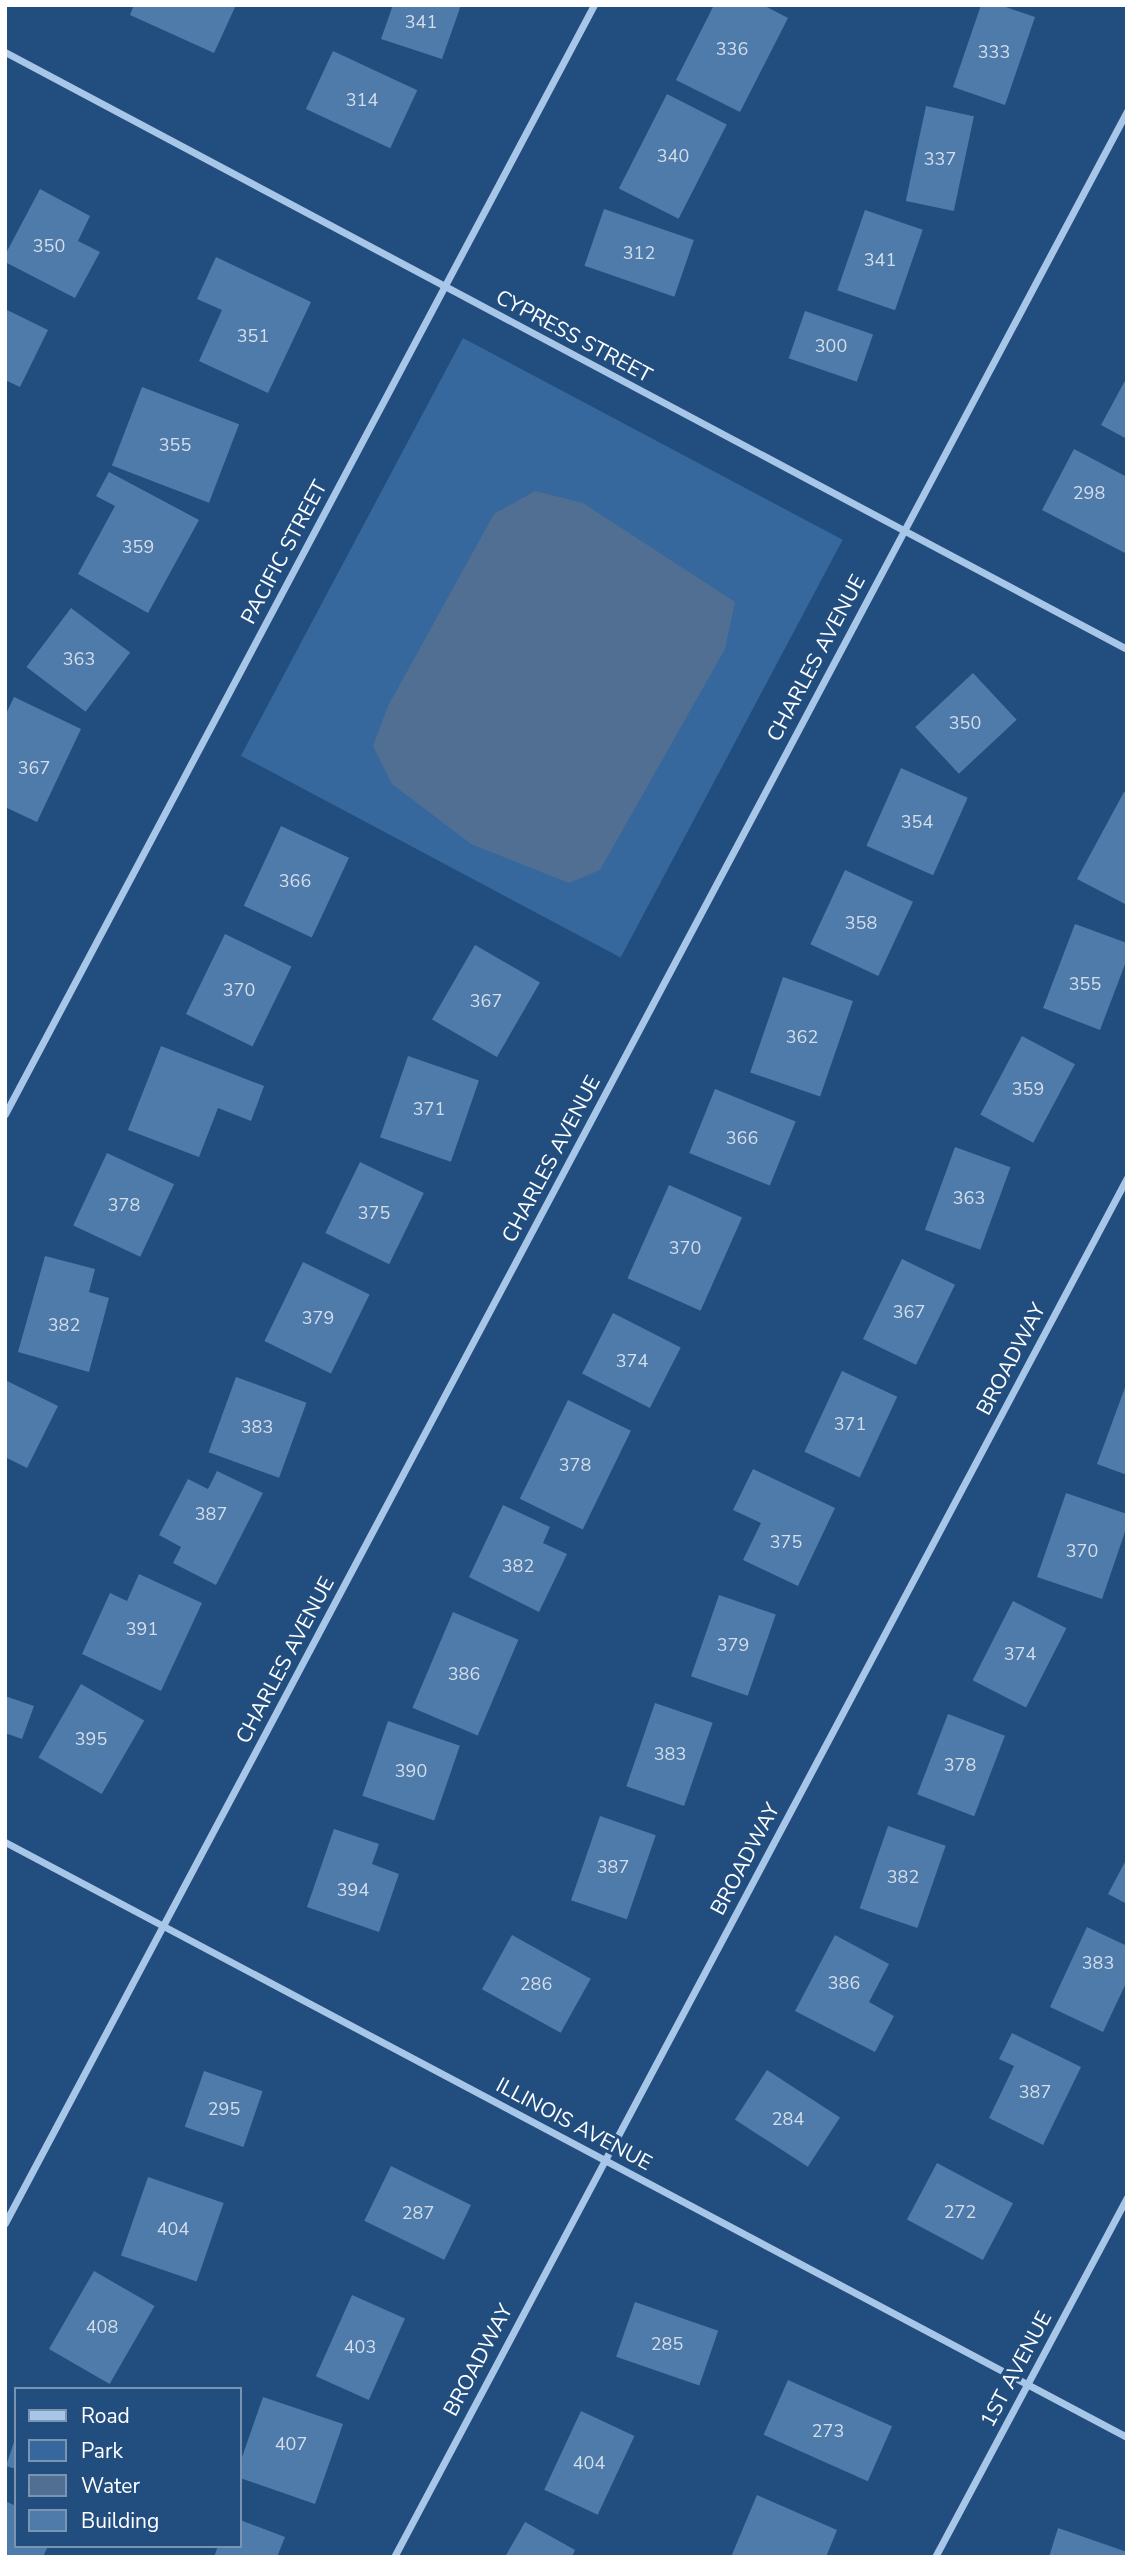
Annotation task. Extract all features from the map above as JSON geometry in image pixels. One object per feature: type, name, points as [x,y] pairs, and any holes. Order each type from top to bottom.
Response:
[{"type":"street","name":"PACIFIC STREET","points":[[5,1114],[594,5]]},
{"type":"street","name":"CYPRESS STREET","points":[[5,52],[444,288],[1127,649]]},
{"type":"street","name":"CHARLES AVENUE","points":[[5,2223],[1127,111]]},
{"type":"street","name":"BROADWAY","points":[[394,2557],[1127,1178]]},
{"type":"street","name":"ILLINOIS AVENUE","points":[[5,1842],[1127,2437]]},
{"type":"street","name":"1ST AVENUE","points":[[935,2557],[1127,2198]]},
{"type":"green space","points":[[463,338],[843,540],[621,958],[241,756]]},
{"type":"water","points":[[535,491],[583,503],[735,602],[725,649],[600,870],[569,883],[471,844],[392,784],[373,746],[388,706],[494,514]]},
{"type":"building","points":[[134,5],[236,5],[214,53],[130,15]]},
{"type":"building","points":[[393,5],[461,5],[442,59],[381,39]]},
{"type":"building","points":[[714,5],[763,5],[788,18],[740,112],[676,80]]},
{"type":"building","points":[[981,5],[1000,5],[1035,17],[1005,105],[953,87]]},
{"type":"building","points":[[333,51],[417,90],[390,148],[306,109]]},
{"type":"building","points":[[667,94],[727,124],[679,219],[619,188]]},
{"type":"building","points":[[926,106],[974,116],[954,211],[906,201]]},
{"type":"building","points":[[40,189],[90,216],[78,241],[100,252],[75,298],[5,262],[5,255]]},
{"type":"building","points":[[604,209],[694,240],[674,297],[584,266]]},
{"type":"building","points":[[865,210],[923,230],[895,310],[837,290]]},
{"type":"building","points":[[216,257],[311,302],[268,393],[199,361],[222,310],[197,299]]},
{"type":"building","points":[[5,309],[48,330],[20,387],[5,380]]},
{"type":"building","points":[[805,311],[873,334],[857,382],[789,358]]},
{"type":"building","points":[[1127,377],[1127,439],[1101,425]]},
{"type":"building","points":[[142,387],[239,424],[209,503],[112,465]]},
{"type":"building","points":[[1074,449],[1127,477],[1127,554],[1042,510]]},
{"type":"building","points":[[109,472],[199,520],[148,613],[78,574],[115,506],[96,496]]},
{"type":"building","points":[[71,608],[130,653],[86,712],[26,667]]},
{"type":"building","points":[[973,673],[1017,720],[959,774],[915,727]]},
{"type":"building","points":[[14,697],[81,729],[37,822],[5,807],[5,716]]},
{"type":"building","points":[[901,768],[968,798],[933,875],[866,846]]},
{"type":"building","points":[[1124,792],[1127,793],[1127,905],[1077,879]]},
{"type":"building","points":[[281,826],[349,858],[312,937],[244,906]]},
{"type":"building","points":[[845,870],[913,902],[878,976],[810,944]]},
{"type":"building","points":[[1075,924],[1127,943],[1127,959],[1100,1030],[1043,1008]]},
{"type":"building","points":[[225,934],[292,966],[252,1046],[186,1014]]},
{"type":"building","points":[[475,945],[540,982],[497,1057],[432,1019]]},
{"type":"building","points":[[783,977],[853,1001],[820,1097],[750,1072]]},
{"type":"building","points":[[1022,1036],[1075,1064],[1033,1143],[980,1115]]},
{"type":"building","points":[[161,1046],[264,1086],[251,1121],[218,1108],[199,1157],[128,1130]]},
{"type":"building","points":[[408,1056],[479,1080],[451,1162],[380,1137]]},
{"type":"building","points":[[715,1089],[796,1122],[770,1186],[689,1153]]},
{"type":"building","points":[[955,1147],[1010,1167],[980,1250],[925,1230]]},
{"type":"building","points":[[107,1153],[174,1184],[140,1257],[73,1226]]},
{"type":"building","points":[[360,1162],[424,1193],[389,1264],[325,1233]]},
{"type":"building","points":[[669,1185],[742,1218],[701,1311],[628,1278]]},
{"type":"building","points":[[45,1256],[95,1269],[89,1292],[109,1298],[89,1372],[18,1352]]},
{"type":"building","points":[[902,1259],[955,1285],[916,1365],[863,1339]]},
{"type":"building","points":[[303,1262],[370,1294],[331,1374],[264,1341]]},
{"type":"building","points":[[613,1313],[681,1348],[650,1408],[582,1374]]},
{"type":"building","points":[[842,1371],[897,1397],[860,1477],[804,1452]]},
{"type":"building","points":[[236,1377],[306,1403],[279,1478],[209,1452]]},
{"type":"building","points":[[5,1380],[58,1406],[27,1468],[5,1457]]},
{"type":"building","points":[[1127,1382],[1127,1475],[1097,1464]]},
{"type":"building","points":[[568,1400],[631,1431],[583,1530],[520,1499]]},
{"type":"building","points":[[753,1469],[835,1508],[798,1586],[743,1560],[761,1523],[733,1510]]},
{"type":"building","points":[[217,1471],[263,1493],[216,1585],[173,1563],[181,1547],[159,1535],[188,1479],[208,1489]]},
{"type":"building","points":[[1066,1493],[1127,1514],[1127,1526],[1102,1599],[1037,1577]]},
{"type":"building","points":[[503,1505],[550,1527],[543,1543],[567,1554],[539,1612],[469,1577]]},
{"type":"building","points":[[139,1574],[202,1603],[161,1691],[82,1654],[110,1593],[127,1601]]},
{"type":"building","points":[[719,1595],[776,1615],[748,1696],[691,1676]]},
{"type":"building","points":[[1013,1601],[1066,1628],[1026,1708],[973,1680]]},
{"type":"building","points":[[453,1612],[518,1640],[478,1735],[412,1708]]},
{"type":"building","points":[[81,1684],[144,1720],[102,1794],[38,1758]]},
{"type":"building","points":[[5,1696],[34,1706],[22,1739],[5,1733]]},
{"type":"building","points":[[655,1703],[713,1723],[684,1806],[626,1786]]},
{"type":"building","points":[[948,1714],[1005,1736],[974,1816],[917,1794]]},
{"type":"building","points":[[388,1721],[460,1746],[434,1820],[362,1796]]},
{"type":"building","points":[[600,1816],[656,1835],[627,1919],[571,1900]]},
{"type":"building","points":[[888,1826],[946,1846],[917,1928],[860,1908]]},
{"type":"building","points":[[334,1829],[379,1844],[372,1864],[399,1874],[379,1932],[307,1907]]},
{"type":"building","points":[[1127,1858],[1127,1904],[1108,1894]]},
{"type":"building","points":[[1087,1927],[1127,1946],[1127,1981],[1103,2032],[1050,2007]]},
{"type":"building","points":[[512,1935],[591,1979],[561,2033],[482,1989]]},
{"type":"building","points":[[835,1935],[889,1964],[869,2002],[894,2016],[875,2052],[795,2011]]},
{"type":"building","points":[[1012,2033],[1081,2067],[1043,2145],[989,2118],[1014,2066],[999,2059]]},
{"type":"building","points":[[767,2070],[840,2117],[808,2167],[735,2119]]},
{"type":"building","points":[[204,2071],[263,2091],[243,2147],[185,2127]]},
{"type":"building","points":[[937,2163],[1013,2203],[983,2260],[907,2220]]},
{"type":"building","points":[[391,2166],[471,2205],[444,2260],[364,2221]]},
{"type":"building","points":[[148,2177],[224,2203],[197,2282],[121,2255]]},
{"type":"building","points":[[94,2271],[155,2306],[110,2384],[49,2349]]},
{"type":"building","points":[[352,2295],[405,2319],[369,2400],[316,2376]]},
{"type":"building","points":[[635,2302],[718,2331],[699,2385],[616,2357]]},
{"type":"building","points":[[788,2380],[892,2426],[868,2481],[764,2435]]},
{"type":"building","points":[[263,2397],[343,2424],[315,2504],[242,2479],[242,2457]]},
{"type":"building","points":[[581,2411],[634,2436],[598,2515],[544,2490]]},
{"type":"building","points":[[14,2442],[14,2468],[6,2466]]},
{"type":"building","points":[[757,2495],[837,2530],[826,2557],[731,2557]]},
{"type":"building","points":[[5,2501],[14,2505],[14,2548],[47,2548],[43,2557],[5,2557]]},
{"type":"building","points":[[242,2521],[285,2537],[277,2557],[214,2557],[217,2548],[242,2548]]},
{"type":"building","points":[[525,2522],[575,2550],[572,2557],[505,2557]]},
{"type":"building","points":[[1058,2528],[1127,2552],[1127,2557],[1049,2557]]}]
